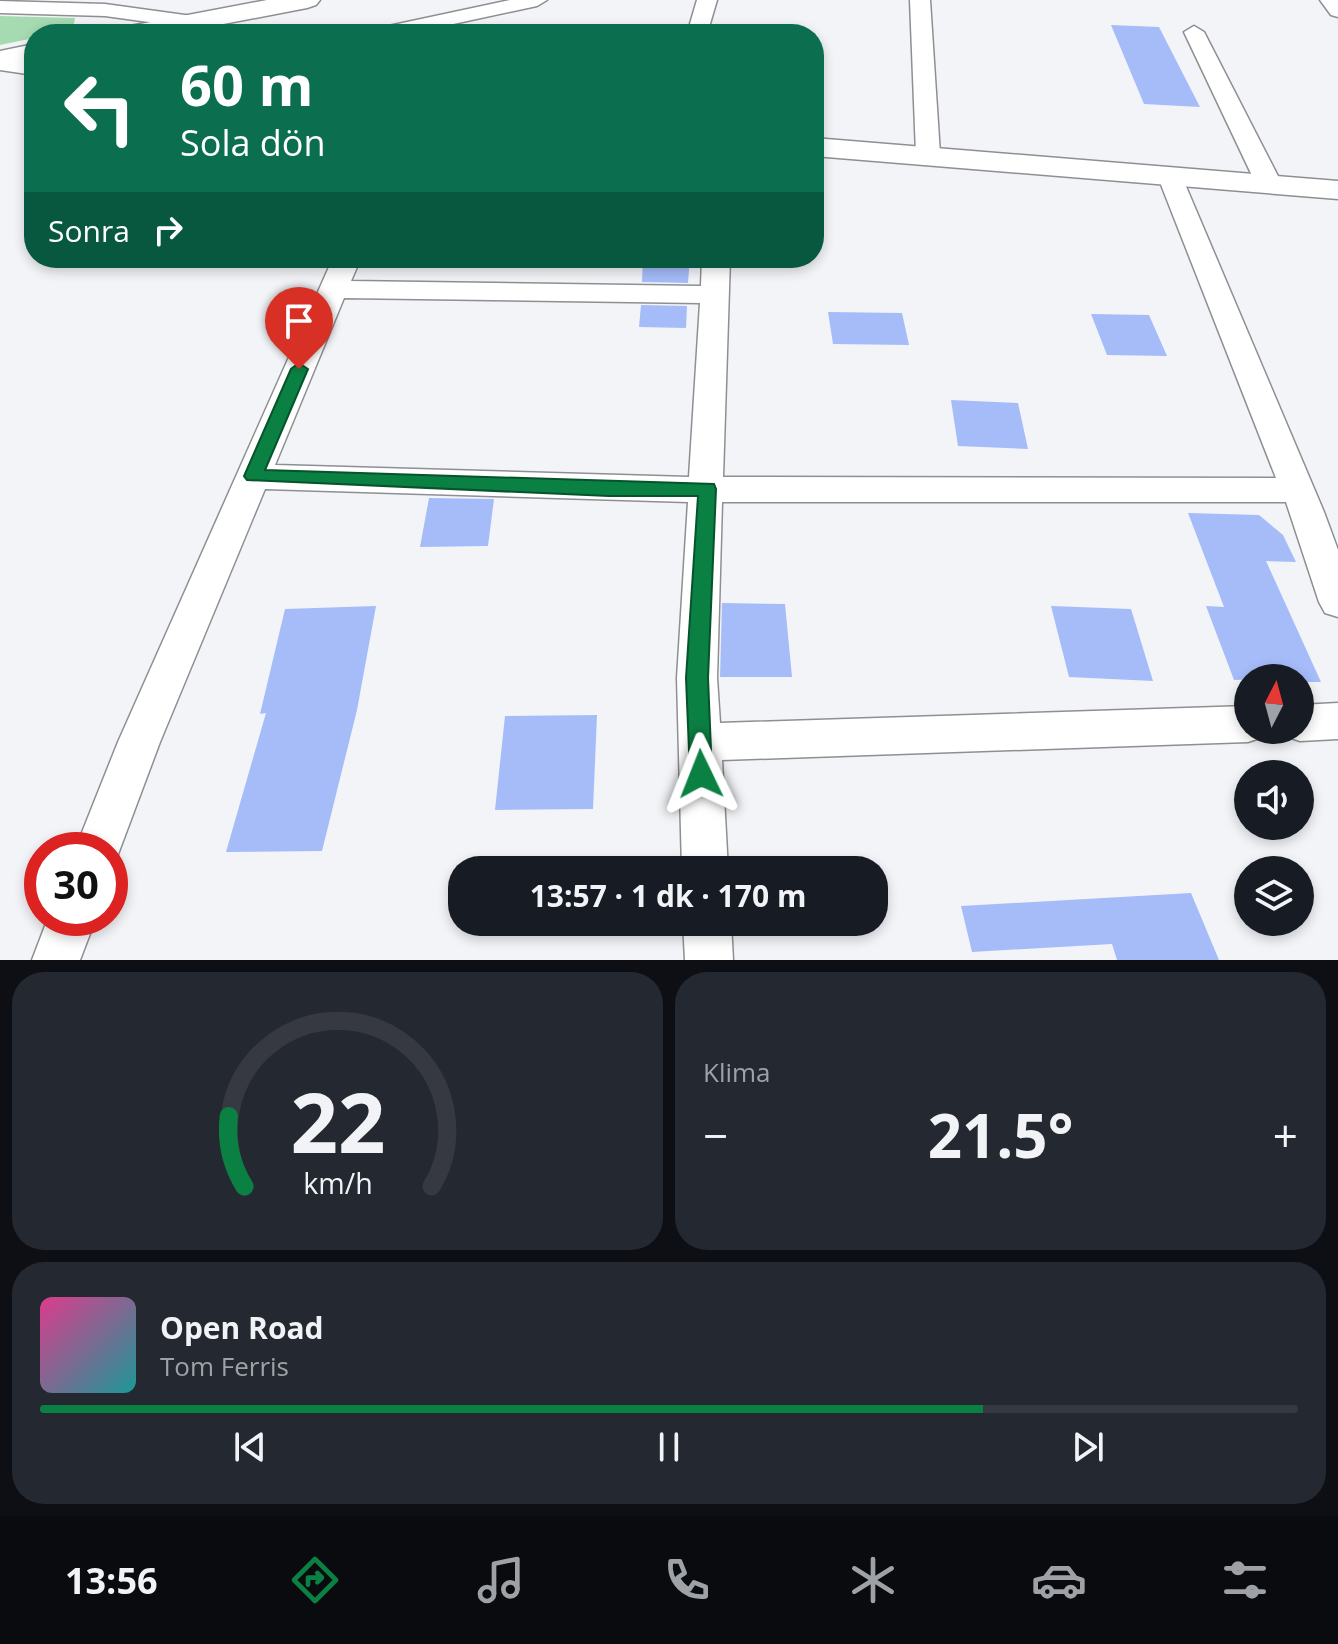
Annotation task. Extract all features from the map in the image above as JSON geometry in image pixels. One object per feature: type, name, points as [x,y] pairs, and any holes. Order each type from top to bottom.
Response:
[{"type":"main road","points":[[182,24],[307,0]]},
{"type":"main road","points":[[0,61],[24,55]]},
{"type":"street","points":[[425,24],[537,0]]},
{"type":"street","points":[[700,24],[707,0]]},
{"type":"street","points":[[920,0],[928,154]]},
{"type":"street","points":[[1330,0],[1338,11]]},
{"type":"street","points":[[0,7],[105,10],[192,22]]},
{"type":"street","points":[[1194,32],[1269,184]]},
{"type":"street","points":[[0,61],[24,65]]},
{"type":"street","points":[[824,148],[1338,190]]},
{"type":"street","points":[[1170,177],[1298,490],[1338,602]]},
{"type":"street","points":[[704,856],[697,678],[716,268]]},
{"type":"street","points":[[105,832],[139,742],[340,273],[715,295]]},
{"type":"street","points":[[253,476],[609,489],[1298,490]]},
{"type":"street","points":[[1314,722],[1338,721]]},
{"type":"street","points":[[700,742],[1234,724]]},
{"type":"street","points":[[56,960],[65,936]]},
{"type":"street","points":[[708,936],[709,960]]},
{"type":"green space","points":[[0,16],[75,18],[74,24],[24,24],[24,40],[0,45]]},
{"type":"building","points":[[1111,25],[1159,27],[1200,107],[1144,104]]},
{"type":"building","points":[[643,268],[689,268],[688,283],[642,282]]},
{"type":"building","points":[[641,305],[687,306],[686,328],[639,327]]},
{"type":"building","points":[[828,312],[902,313],[909,345],[833,344]]},
{"type":"building","points":[[1091,314],[1149,315],[1167,356],[1107,355]]},
{"type":"building","points":[[951,400],[1018,403],[1028,449],[958,446]]},
{"type":"building","points":[[429,498],[494,499],[488,546],[420,547]]},
{"type":"building","points":[[1188,513],[1259,515],[1283,535],[1296,562],[1266,561],[1313,664],[1234,664],[1234,680],[1206,606],[1224,607]]},
{"type":"building","points":[[722,603],[785,604],[792,677],[720,677]]},
{"type":"building","points":[[376,606],[357,710],[322,851],[226,852],[266,713],[260,714],[285,609]]},
{"type":"building","points":[[1051,606],[1131,609],[1153,681],[1069,677]]},
{"type":"building","points":[[1314,667],[1321,682],[1314,682]]},
{"type":"building","points":[[597,715],[593,809],[495,810],[505,716]]},
{"type":"building","points":[[1191,893],[1219,960],[1117,960],[1112,944],[972,952],[961,906]]},
{"type":"route","points":[[299,369],[253,476],[609,489],[707,489],[697,678],[701,774]]}]
